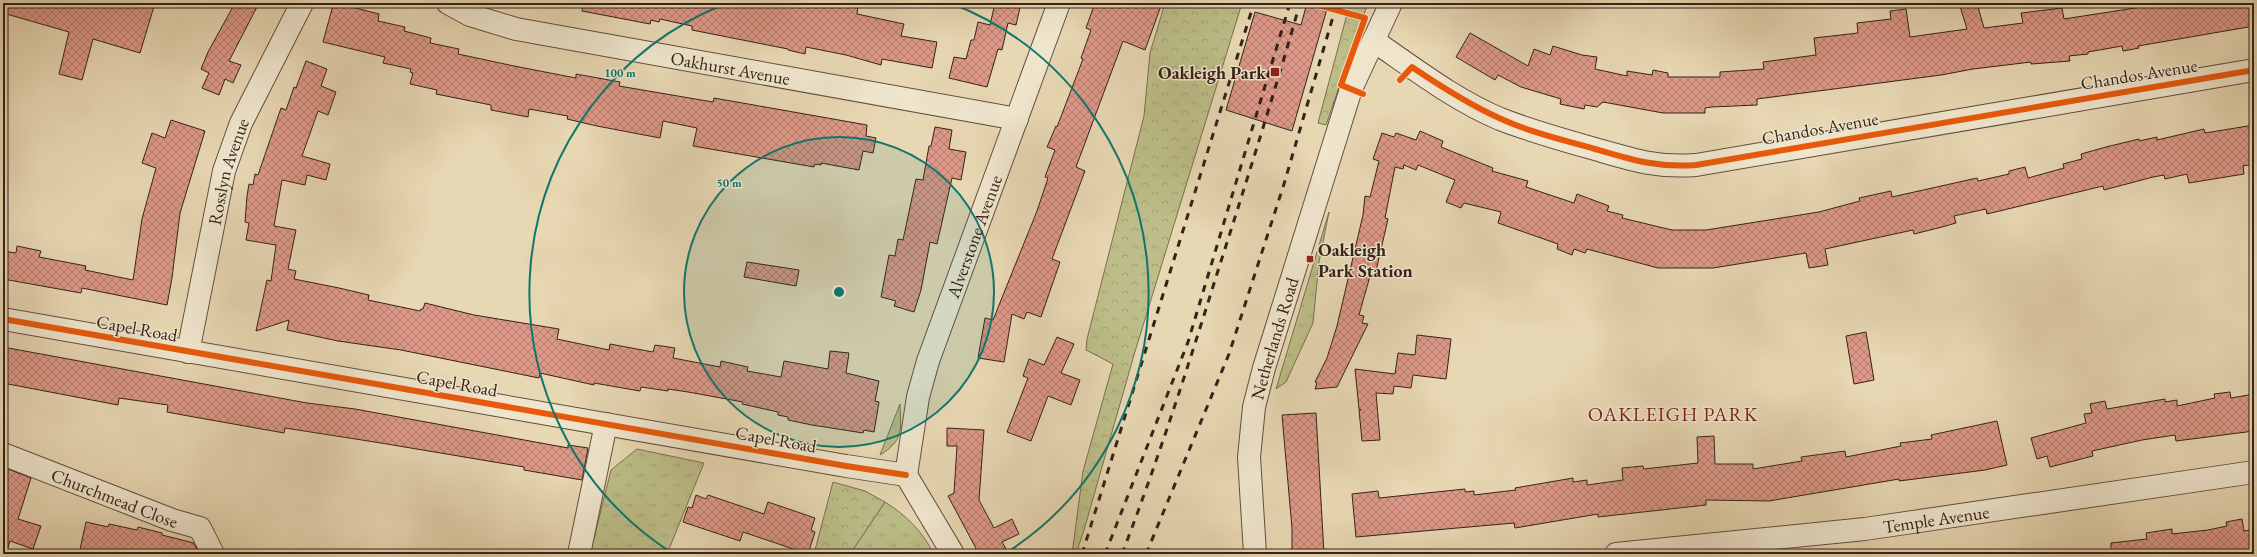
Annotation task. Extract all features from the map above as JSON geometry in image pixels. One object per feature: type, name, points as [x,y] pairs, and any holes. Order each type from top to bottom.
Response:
[{"type":"street","name":"Rosslyn Avenue","points":[[188,352],[224,172],[241,123],[302,3]]},
{"type":"street","name":"Oakhurst Avenue","points":[[448,3],[470,15],[516,30],[1017,119]]},
{"type":"street","name":"Alverstone Avenue","points":[[906,475],[918,397],[928,361],[1059,3]]},
{"type":"street","name":"Netherlands Road","points":[[1255,554],[1249,457],[1254,407],[1264,368],[1351,89],[1391,3]]},
{"type":"street","name":"Chandos Avenue","points":[[1374,41],[1457,96],[1500,118],[1551,137],[1634,160],[1672,167],[1704,163],[2254,70]]},
{"type":"street","name":"Capel Road","points":[[3,319],[906,475]]},
{"type":"street","points":[[579,554],[606,424]]},
{"type":"street","name":"Churchmead Close","points":[[3,454],[172,520],[200,528],[213,554]]},
{"type":"street","name":"Temple Avenue","points":[[1616,554],[1865,528],[2254,472]]},
{"type":"street","points":[[906,475],[953,554]]},
{"type":"green space","points":[[1165,3],[1242,3],[1134,355],[1084,530],[1076,554],[1072,554],[1083,471],[1113,364],[1086,350],[1087,339],[1144,116],[1150,53]]},
{"type":"green space","points":[[1350,3],[1368,3],[1326,125],[1318,123]]},
{"type":"green space","points":[[1329,212],[1319,262],[1313,323],[1286,382],[1276,389]]},
{"type":"green space","points":[[900,404],[901,421],[899,434],[888,450],[880,455]]},
{"type":"green space","points":[[637,449],[704,463],[667,554],[590,554],[611,470]]},
{"type":"green space","points":[[833,482],[865,491],[885,502],[850,554],[814,554]]},
{"type":"green space","points":[[885,502],[900,513],[919,531],[934,554],[878,554],[869,551],[867,554],[850,554]]},
{"type":"building","points":[[3,3],[155,3],[140,53],[93,39],[82,80],[59,74],[69,32],[3,13]]},
{"type":"building","points":[[235,3],[259,3],[229,61],[241,65],[233,83],[225,79],[219,95],[202,88],[209,73],[201,69],[208,52]]},
{"type":"building","points":[[583,3],[767,3],[780,6],[781,3],[837,3],[858,6],[857,14],[904,24],[901,36],[937,42],[932,68],[882,59],[881,65],[846,55],[806,47],[805,54],[788,49],[692,30],[692,26],[660,19],[659,22],[651,20],[650,24],[582,11]]},
{"type":"building","points":[[995,3],[1021,3],[1016,25],[1008,23],[1002,50],[998,49],[987,87],[949,78],[954,57],[966,59],[971,40],[974,40],[978,22],[990,25]]},
{"type":"building","points":[[1095,3],[1162,3],[1145,50],[1123,41],[1076,167],[1085,171],[1052,259],[1060,262],[1041,317],[1027,312],[1024,319],[1012,314],[1004,362],[978,358],[985,318],[993,320],[1037,211],[1048,178],[1045,177],[1055,150],[1047,147],[1056,126],[1057,127],[1083,59],[1081,58],[1091,30],[1086,28]]},
{"type":"building","points":[[1307,3],[1327,9],[1292,131],[1226,110],[1255,12],[1301,25]]},
{"type":"building","points":[[1959,3],[1977,3],[1984,28],[2023,23],[2021,13],[2062,8],[2064,19],[2167,3],[2254,3],[2254,26],[2138,46],[2139,48],[2123,51],[2122,46],[2088,52],[2088,54],[2069,56],[2070,61],[2031,64],[2031,62],[1973,69],[1941,75],[1757,99],[1757,105],[1705,108],[1705,113],[1663,113],[1603,102],[1597,107],[1585,105],[1584,109],[1560,104],[1561,99],[1521,87],[1498,75],[1495,80],[1456,57],[1470,33],[1528,66],[1534,49],[1550,55],[1553,46],[1582,55],[1597,57],[1595,69],[1627,76],[1627,71],[1652,75],[1653,70],[1668,73],[1668,77],[1720,77],[1720,72],[1764,69],[1763,62],[1816,55],[1814,38],[1858,33],[1857,23],[1891,19],[1890,11],[1906,9],[1910,37],[1967,29]]},
{"type":"building","points":[[333,5],[344,8],[344,5],[379,14],[378,21],[405,27],[404,31],[431,38],[430,43],[459,49],[458,54],[576,78],[576,74],[620,82],[619,86],[713,102],[714,98],[867,125],[866,136],[876,138],[873,153],[863,151],[859,170],[821,163],[821,165],[815,164],[814,167],[693,146],[697,128],[663,121],[660,138],[597,126],[567,119],[568,116],[529,109],[528,117],[491,110],[491,105],[436,94],[437,90],[410,84],[413,73],[410,72],[411,69],[383,63],[385,57],[323,42]]},
{"type":"building","points":[[306,61],[327,69],[321,86],[336,92],[328,115],[318,111],[302,156],[330,164],[326,180],[307,175],[305,185],[282,180],[274,226],[296,230],[288,269],[296,271],[294,279],[369,295],[368,300],[420,311],[423,309],[425,303],[474,315],[559,329],[557,339],[609,350],[610,344],[653,352],[655,345],[675,348],[673,358],[720,367],[721,361],[748,367],[747,371],[781,377],[784,361],[828,369],[830,351],[849,353],[846,373],[879,381],[875,401],[879,402],[874,432],[864,430],[863,433],[788,420],[788,417],[778,415],[778,412],[742,404],[743,402],[688,392],[641,387],[640,391],[594,383],[594,385],[540,373],[539,378],[401,350],[338,341],[287,330],[289,320],[256,331],[267,280],[271,281],[276,245],[246,240],[249,223],[245,222],[249,184],[253,185],[255,174],[258,175],[281,108],[286,110],[294,87],[296,88]]},
{"type":"building","points":[[171,120],[205,131],[180,213],[167,305],[82,288],[81,293],[3,279],[3,251],[16,253],[17,246],[41,251],[39,257],[86,266],[85,270],[133,280],[142,219],[156,168],[142,163],[152,133],[165,138]]},
{"type":"building","points":[[2254,125],[2254,164],[2243,166],[2244,174],[2189,183],[2187,174],[2165,179],[2164,175],[2104,190],[2103,186],[1987,214],[1986,209],[1954,216],[1956,223],[1914,234],[1913,230],[1825,249],[1828,265],[1809,268],[1806,253],[1713,268],[1658,268],[1587,249],[1585,253],[1574,249],[1572,255],[1557,249],[1558,244],[1498,223],[1501,212],[1464,203],[1461,208],[1446,202],[1455,180],[1418,165],[1416,170],[1404,165],[1403,169],[1395,167],[1385,218],[1388,219],[1376,271],[1372,269],[1359,315],[1364,316],[1362,323],[1368,324],[1337,387],[1315,389],[1317,383],[1315,382],[1327,358],[1337,326],[1363,215],[1365,196],[1370,197],[1379,161],[1373,159],[1382,133],[1394,137],[1396,133],[1416,140],[1420,131],[1443,141],[1441,147],[1493,168],[1492,171],[1528,181],[1526,187],[1574,203],[1577,194],[1609,206],[1607,211],[1623,215],[1622,218],[1672,230],[1706,230],[1819,212],[1860,201],[1859,198],[1891,191],[1892,197],[1977,178],[1978,181],[2009,174],[2009,171],[2025,167],[2028,178],[2064,168],[2063,164],[2082,159],[2081,154],[2139,139],[2139,141],[2157,137],[2157,140],[2204,129],[2205,133]]},
{"type":"building","points":[[935,127],[952,130],[949,149],[966,152],[961,180],[952,178],[937,244],[930,242],[921,290],[914,312],[894,306],[896,301],[881,297],[889,255],[895,256],[898,239],[903,240],[916,179],[923,180],[929,146],[931,146]]},
{"type":"building","points":[[747,262],[799,270],[796,286],[744,277]]},
{"type":"building","points":[[1866,332],[1874,380],[1854,384],[1846,336]]},
{"type":"building","points":[[1417,335],[1451,339],[1446,379],[1413,375],[1411,388],[1394,386],[1393,394],[1376,393],[1380,440],[1362,441],[1359,410],[1361,410],[1359,409],[1355,369],[1395,374],[1398,353],[1415,355]]},
{"type":"building","points":[[1057,337],[1074,344],[1061,373],[1080,380],[1071,405],[1048,396],[1031,441],[1007,432],[1028,378],[1023,376],[1029,359],[1044,365]]},
{"type":"building","points":[[3,347],[307,403],[355,409],[568,448],[568,445],[588,448],[582,480],[524,470],[524,467],[381,443],[285,428],[284,433],[183,415],[167,412],[168,405],[119,398],[118,405],[3,383]]},
{"type":"building","points":[[2230,392],[2231,398],[2254,394],[2254,431],[2176,441],[2175,435],[2142,440],[2092,451],[2093,456],[2050,467],[2047,456],[2037,459],[2031,438],[2086,423],[2084,414],[2092,413],[2090,404],[2105,401],[2107,409],[2165,399],[2165,402],[2177,400],[2177,406],[2215,398],[2214,394]]},
{"type":"building","points":[[1316,413],[1324,554],[1292,554],[1292,528],[1282,415]]},
{"type":"building","points":[[1997,421],[2007,465],[1985,470],[1899,481],[1899,479],[1769,501],[1706,500],[1706,505],[1598,517],[1598,514],[1515,528],[1514,523],[1356,537],[1352,494],[1378,491],[1379,498],[1465,489],[1465,492],[1474,491],[1474,495],[1516,490],[1515,488],[1573,478],[1573,482],[1587,480],[1587,485],[1623,480],[1622,468],[1643,466],[1644,469],[1698,463],[1697,437],[1714,436],[1715,464],[1753,464],[1753,469],[1802,461],[1801,457],[1845,451],[1846,457],[1901,446],[1900,443],[1932,439],[1931,435]]},
{"type":"building","points":[[947,428],[984,430],[979,500],[994,528],[1012,519],[1019,534],[1002,542],[1009,554],[979,554],[948,496],[954,493],[957,446],[947,446]]},
{"type":"building","points":[[3,467],[31,478],[18,519],[41,526],[33,549],[10,541],[6,554],[3,553]]},
{"type":"building","points":[[696,495],[706,499],[708,495],[764,514],[768,502],[815,518],[811,530],[815,532],[808,554],[743,532],[740,541],[683,522],[688,507],[692,508]]},
{"type":"building","points":[[2242,519],[2244,531],[2251,530],[2252,535],[2254,535],[2254,554],[2111,554],[2111,543],[2147,539],[2146,533],[2172,529],[2172,534],[2208,530],[2227,526],[2226,522]]},
{"type":"building","points":[[86,522],[108,527],[109,524],[137,530],[138,527],[162,533],[162,535],[194,543],[199,554],[79,554]]},
{"type":"railway","points":[[1082,554],[1254,3]]},
{"type":"railway","points":[[1105,554],[1188,342],[1290,3]]},
{"type":"railway","points":[[1122,554],[1194,347],[1280,72],[1300,3]]},
{"type":"railway","points":[[1146,554],[1229,354],[1284,184],[1337,3]]},
{"type":"cycle path","points":[[1311,3],[1365,18],[1341,85],[1363,94]]},
{"type":"cycle path","points":[[1400,80],[1412,67],[1465,101],[1499,118],[1522,127],[1633,160],[1682,166],[1696,165],[2254,70]]},
{"type":"cycle path","points":[[3,319],[846,466],[906,475]]},
{"type":"place","name":"Oakleigh Park","points":[[1275,72]]},
{"type":"place","name":"Oakleigh Park Station","points":[[1310,259]]},
{"type":"district","name":"OAKLEIGH PARK","points":[[1673,414]]}]
